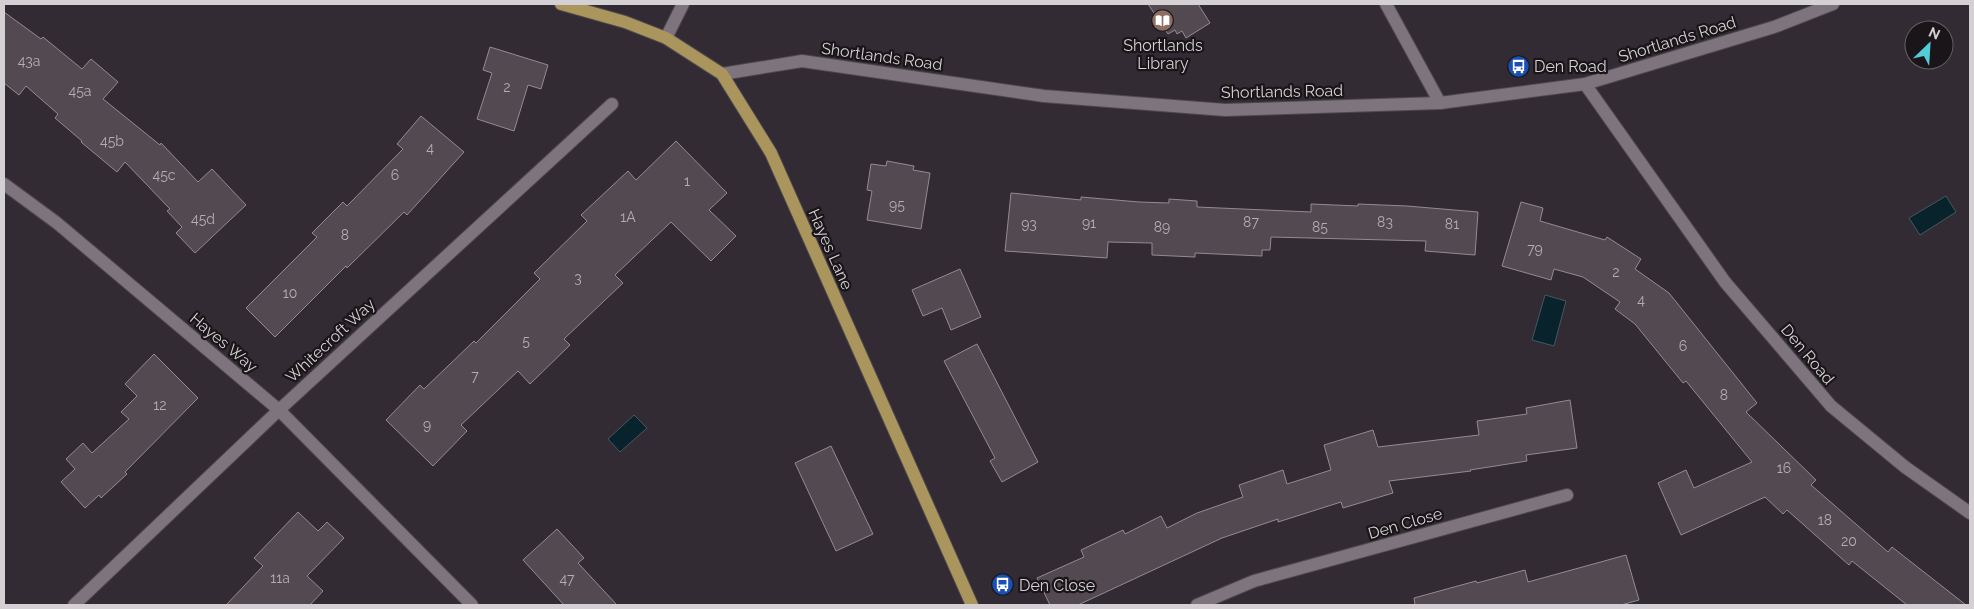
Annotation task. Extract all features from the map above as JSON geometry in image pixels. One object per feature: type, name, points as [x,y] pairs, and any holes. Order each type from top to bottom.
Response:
[{"type":"main road","name":"Hayes Lane","points":[[561,4],[625,22],[666,38],[722,74],[771,153],[972,605]]},
{"type":"street","points":[[666,38],[683,4]]},
{"type":"street","points":[[1386,4],[1440,103]]},
{"type":"street","name":"Shortlands Road","points":[[722,74],[802,61],[1044,96],[1225,110],[1440,103],[1585,84],[1774,27],[1833,4]]},
{"type":"street","name":"Den Road","points":[[1585,84],[1725,282],[1831,406],[1905,467],[1970,513]]},
{"type":"street","name":"Whitecroft Way","points":[[74,605],[279,410],[612,104]]},
{"type":"street","name":"Hayes Way","points":[[4,184],[57,223],[279,410],[472,605]]},
{"type":"street","name":"Den Close","points":[[1197,605],[1254,581],[1567,495]]},
{"type":"water","points":[[1946,196],[1956,212],[1920,235],[1909,218]]},
{"type":"water","points":[[1545,295],[1566,301],[1554,346],[1532,340]]},
{"type":"water","points":[[634,415],[647,428],[620,452],[608,439]]},
{"type":"building","name":"Shortlands Library","points":[[1148,4],[1198,4],[1210,23],[1186,38],[1182,31],[1177,34],[1175,30],[1168,34]]},
{"type":"building","points":[[4,12],[41,39],[43,37],[82,69],[91,59],[118,82],[103,99],[160,145],[161,143],[198,182],[212,169],[246,205],[195,253],[176,233],[182,227],[167,211],[170,209],[125,162],[117,172],[55,118],[58,114],[26,86],[19,95],[4,83]]},
{"type":"building","points":[[490,47],[548,65],[541,89],[528,85],[514,131],[477,119],[492,73],[483,70]]},
{"type":"building","points":[[421,116],[464,152],[407,215],[404,212],[347,268],[346,266],[275,337],[246,308],[317,237],[312,233],[343,202],[347,206],[403,149],[397,144]]},
{"type":"building","points":[[676,141],[727,193],[709,210],[736,236],[711,261],[671,222],[615,275],[623,283],[564,339],[570,345],[530,384],[518,371],[461,425],[467,431],[433,466],[386,420],[420,385],[424,389],[474,341],[476,343],[540,279],[534,273],[587,221],[581,215],[628,171],[636,180]]},
{"type":"building","points":[[887,161],[914,166],[913,170],[930,173],[921,229],[867,220],[872,191],[867,190],[871,164],[886,166]]},
{"type":"building","points":[[1011,193],[1081,200],[1081,197],[1169,203],[1169,199],[1197,201],[1197,207],[1311,212],[1311,204],[1358,206],[1358,204],[1478,212],[1475,255],[1425,251],[1426,241],[1271,237],[1270,250],[1262,250],[1262,256],[1195,253],[1195,257],[1152,255],[1152,243],[1108,242],[1107,258],[1005,251]]},
{"type":"building","points":[[1521,202],[1543,208],[1540,221],[1605,240],[1607,237],[1641,259],[1635,269],[1669,293],[1757,403],[1746,412],[1816,480],[1811,485],[1888,552],[1892,547],[1966,605],[1907,605],[1852,561],[1849,565],[1787,510],[1783,514],[1765,497],[1681,535],[1658,483],[1686,470],[1694,488],[1752,462],[1686,381],[1683,383],[1635,324],[1615,309],[1620,302],[1583,277],[1554,269],[1551,280],[1502,266]]},
{"type":"building","points":[[960,269],[981,317],[951,330],[942,308],[923,316],[912,290]]},
{"type":"building","points":[[977,344],[1038,462],[1002,482],[990,461],[995,458],[944,361]]},
{"type":"building","points":[[154,354],[198,398],[125,472],[127,474],[101,498],[99,495],[85,508],[61,482],[75,469],[66,459],[83,443],[92,453],[129,419],[121,412],[137,396],[125,384]]},
{"type":"building","points":[[1570,400],[1577,448],[1526,455],[1527,461],[1471,471],[1389,481],[1393,493],[1343,508],[1341,502],[1278,522],[1278,519],[1222,538],[1078,605],[1050,605],[1037,578],[1084,557],[1081,550],[1123,530],[1125,534],[1161,516],[1167,528],[1197,513],[1243,497],[1239,485],[1283,470],[1287,484],[1331,470],[1324,445],[1373,430],[1378,447],[1479,435],[1477,421],[1527,414],[1526,408]]},
{"type":"building","points":[[831,446],[873,534],[836,551],[795,463]]},
{"type":"building","points":[[298,512],[318,531],[327,522],[344,538],[307,576],[323,591],[310,605],[226,605],[263,566],[254,558]]},
{"type":"building","points":[[557,529],[584,558],[578,563],[617,605],[564,605],[523,560]]},
{"type":"building","points":[[1626,555],[1639,600],[1621,605],[1415,605],[1414,598],[1476,581],[1477,583],[1525,570],[1528,582]]},
{"type":"place","name":"Shortlands Library","points":[[1163,21]]},
{"type":"place","name":"Den Road","points":[[1518,66]]},
{"type":"place","name":"Den Close","points":[[1003,585]]}]
